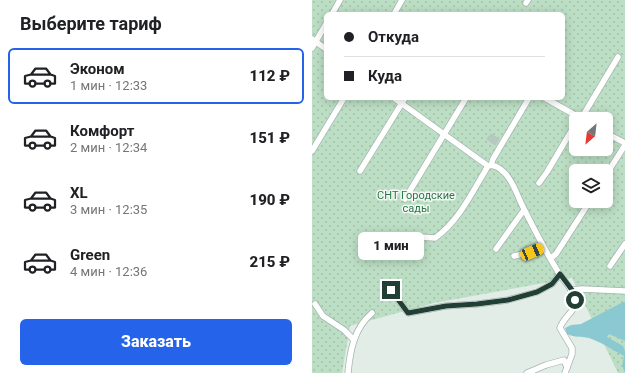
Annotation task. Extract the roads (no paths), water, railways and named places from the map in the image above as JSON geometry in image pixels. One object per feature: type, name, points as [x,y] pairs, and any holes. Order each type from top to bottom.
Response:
[{"type":"street","points":[[333,12],[340,0]]},
{"type":"street","points":[[395,12],[402,0]]},
{"type":"street","points":[[312,48],[314,41],[324,27]]},
{"type":"street","points":[[314,41],[324,48]]},
{"type":"street","points":[[585,112],[618,57]]},
{"type":"street","points":[[312,151],[343,100]]},
{"type":"street","points":[[397,100],[490,165],[496,166],[510,180],[543,247],[572,290],[575,300],[573,310],[561,323],[560,328],[572,348],[572,354],[566,370]]},
{"type":"street","points":[[360,172],[404,100]]},
{"type":"street","points":[[405,199],[465,100]]},
{"type":"street","points":[[420,237],[435,238],[445,231],[490,165],[528,100]]},
{"type":"street","points":[[548,100],[569,112]]},
{"type":"street","points":[[539,183],[569,135]]},
{"type":"street","points":[[613,137],[625,144],[613,164]]},
{"type":"street","points":[[551,258],[556,254],[586,208]]},
{"type":"street","points":[[496,249],[524,210]]},
{"type":"street","points":[[610,266],[625,244]]},
{"type":"street","points":[[514,256],[532,252],[543,247]]},
{"type":"street","points":[[391,290],[408,313],[446,306],[508,300],[537,292],[552,284],[560,274]]},
{"type":"street","points":[[572,290],[625,291]]},
{"type":"street","points":[[314,304],[323,316],[344,330],[354,340]]},
{"type":"street","points":[[348,373],[349,358],[354,340],[365,319],[372,314]]},
{"type":"street","points":[[527,373],[546,365],[564,360],[566,370]]},
{"type":"water","points":[[625,302],[625,341],[609,334],[607,337],[623,346],[625,351],[625,373],[622,365],[624,356],[589,338],[567,334],[565,328],[571,325],[581,324]]},
{"type":"park label","name":"СНТ Городские сады","points":[[416,201]]}]
